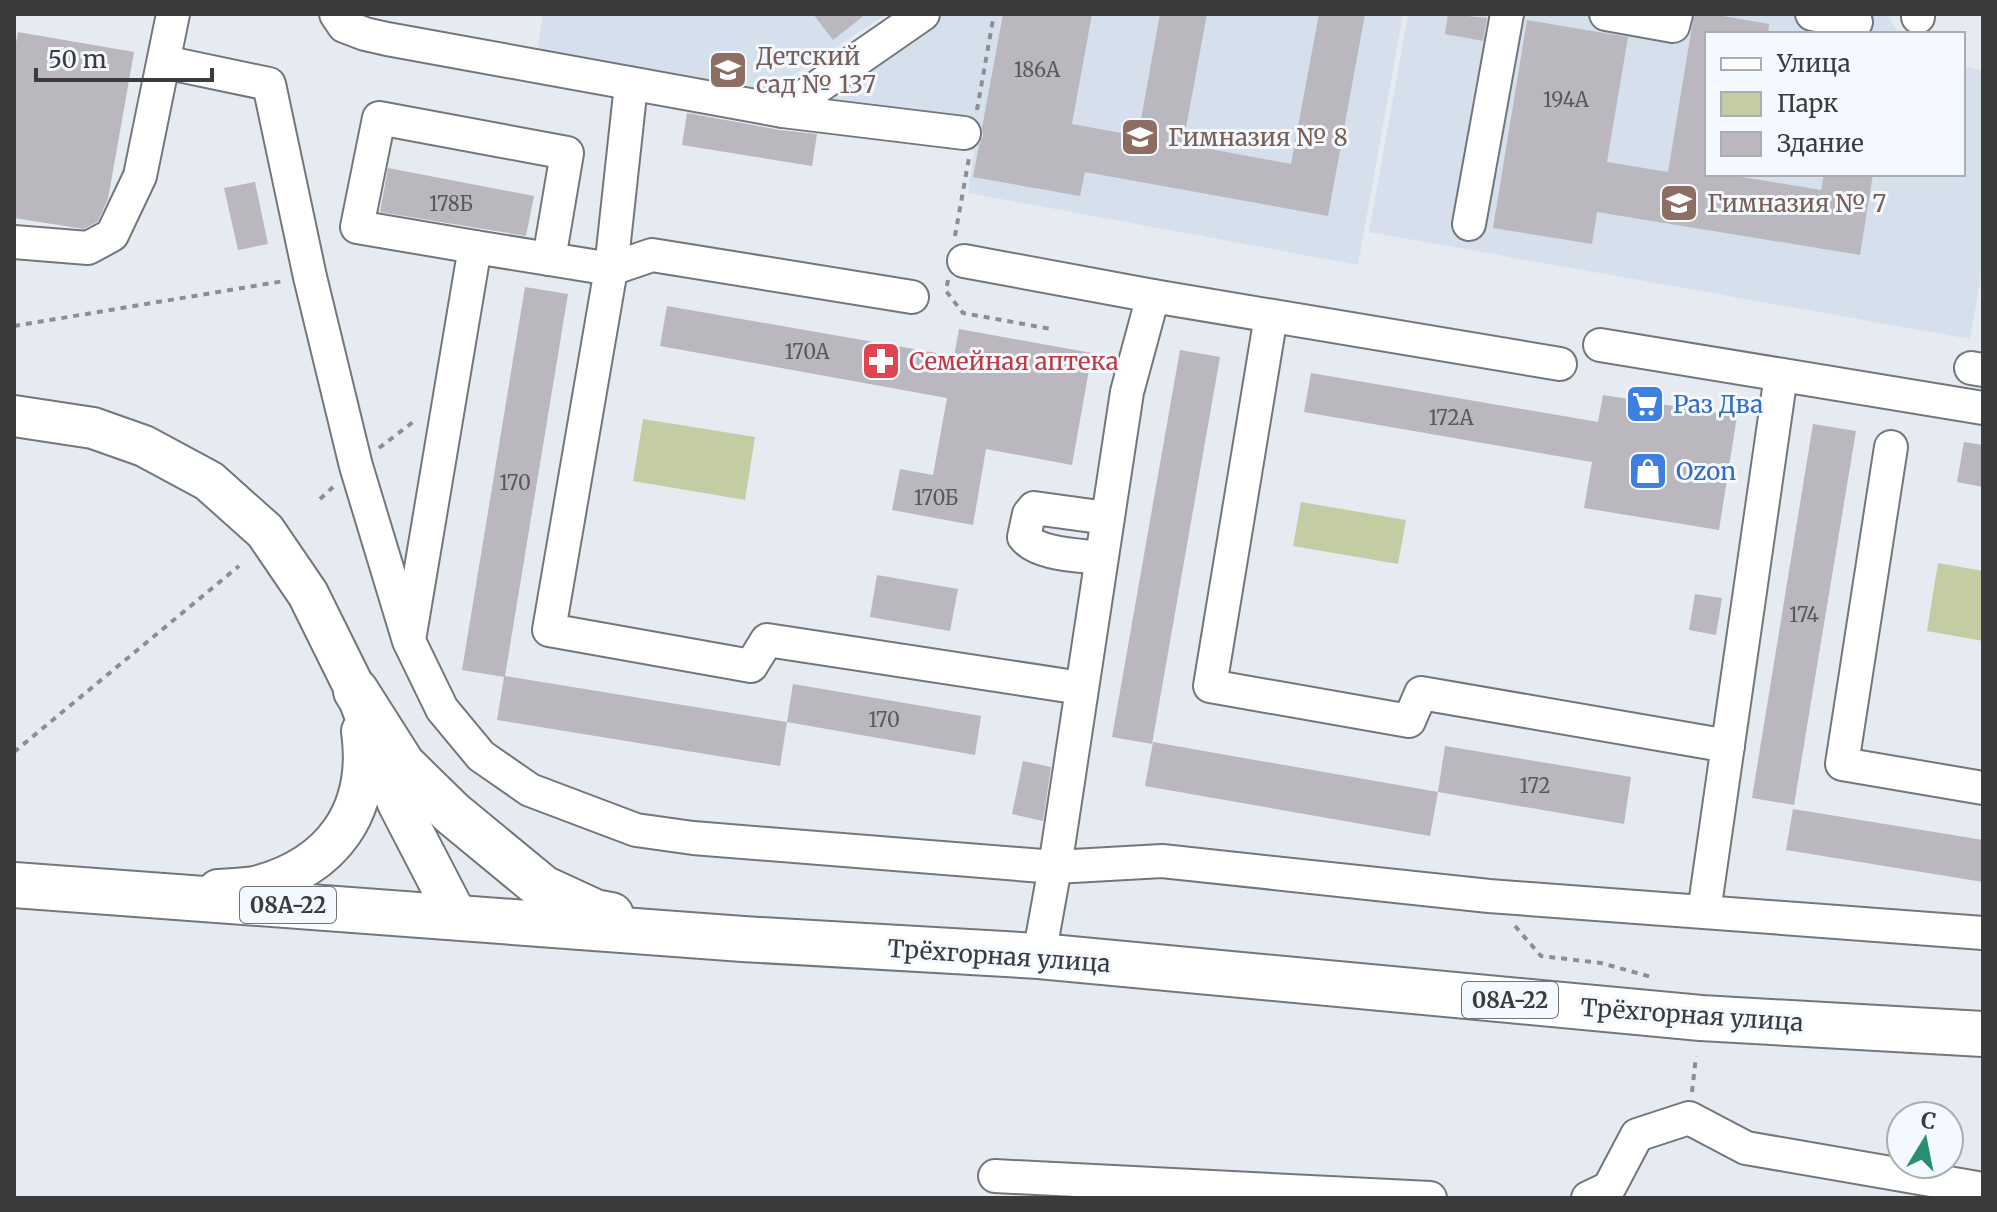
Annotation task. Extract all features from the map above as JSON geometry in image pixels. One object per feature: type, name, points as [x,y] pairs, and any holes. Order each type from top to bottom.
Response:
[{"type":"highway","points":[[356,691],[403,765],[452,813],[543,888],[595,912],[743,939]]},
{"type":"highway","name":"Трёхгорная улица","points":[[14,885],[743,939],[1039,956],[1701,1018],[1983,1034]]},
{"type":"main road","points":[[14,416],[93,428],[144,446],[209,481],[265,531],[308,594],[356,691],[398,803],[457,917]]},
{"type":"main road","points":[[120,894],[192,893],[253,887],[291,875],[323,854],[348,825],[361,791],[365,753],[356,691]]},
{"type":"street","points":[[14,242],[88,248],[112,235],[140,176],[173,14]]},
{"type":"street","points":[[336,14],[344,26],[365,34],[783,111],[970,136]]},
{"type":"street","points":[[783,111],[923,14]]},
{"type":"street","points":[[1469,224],[1507,14]]},
{"type":"street","points":[[1606,14],[1673,26],[1676,14]]},
{"type":"street","points":[[1812,14],[1856,22]]},
{"type":"street","points":[[164,62],[269,84],[310,277],[356,466],[409,641],[442,709],[481,756],[530,790],[636,830],[708,839],[1055,867],[1162,861],[1489,896],[1983,933]]},
{"type":"street","points":[[631,85],[611,269],[549,630],[751,666],[767,640],[1081,688]]},
{"type":"street","points":[[549,259],[567,153],[379,118],[357,227],[475,247],[549,259],[611,269],[652,255],[912,297]]},
{"type":"street","points":[[409,641],[475,247]]},
{"type":"street","points":[[955,260],[1560,364]]},
{"type":"street","points":[[1039,956],[1127,392],[1153,296]]},
{"type":"street","points":[[1271,316],[1210,686],[1409,721],[1421,693],[1728,746]]},
{"type":"street","points":[[1600,345],[1983,408]]},
{"type":"street","points":[[1704,912],[1781,375]]},
{"type":"street","points":[[1891,447],[1842,764],[1983,788]]},
{"type":"street","points":[[1101,558],[1042,549],[1030,544],[1024,537],[1029,514],[1034,508],[1107,518]]},
{"type":"street","points":[[1603,1195],[1637,1135],[1689,1118],[1746,1148],[1983,1189]]},
{"type":"street","points":[[995,1176],[1430,1198]]},
{"type":"path","points":[[994,14],[970,136],[955,260],[946,291],[963,313],[1051,329]]},
{"type":"path","points":[[14,326],[310,277]]},
{"type":"path","points":[[320,499],[356,466],[450,393]]},
{"type":"path","points":[[14,752],[239,566]]},
{"type":"path","points":[[1489,896],[1541,956],[1601,963],[1659,980]]},
{"type":"path","points":[[1689,1118],[1696,1056]]},
{"type":"shaded area","name":"Детский сад № 137","points":[[543,14],[887,14],[772,89],[537,51]]},
{"type":"shaded area","name":"Гимназия № 8","points":[[937,14],[1403,14],[1358,265],[968,193],[974,151],[824,123],[833,78]]},
{"type":"shaded area","name":"Гимназия № 7","points":[[1408,14],[1887,14],[1898,32],[1705,32],[1705,176],[1965,176],[1965,66],[1983,71],[1983,265],[1970,339],[1369,232]]},
{"type":"green space","points":[[643,419],[755,437],[745,500],[633,481]]},
{"type":"green space","points":[[1301,502],[1406,520],[1398,564],[1293,546]]},
{"type":"green space","points":[[1938,563],[1983,571],[1983,641],[1927,631]]},
{"type":"building","points":[[813,14],[866,14],[833,40]]},
{"type":"building","points":[[1003,14],[1092,14],[1072,124],[1138,136],[1160,14],[1207,14],[1183,144],[1291,164],[1319,14],[1365,14],[1328,216],[1085,172],[1080,196],[973,177],[983,136]]},
{"type":"building","points":[[1448,14],[1487,18],[1483,41],[1445,34]]},
{"type":"building","points":[[1694,14],[1769,24],[1768,32],[1705,32],[1705,176],[1737,176],[1821,190],[1824,176],[1873,176],[1860,255],[1597,212],[1592,244],[1493,228],[1527,20],[1628,37],[1607,162],[1668,172]]},
{"type":"building","points":[[18,32],[134,52],[108,199],[98,221],[84,229],[14,218],[14,53]]},
{"type":"building","points":[[687,113],[817,134],[812,166],[682,145]]},
{"type":"building","points":[[388,168],[534,196],[526,236],[380,212]]},
{"type":"building","points":[[255,182],[268,244],[238,250],[224,188]]},
{"type":"building","points":[[525,287],[568,294],[505,676],[787,722],[780,766],[497,720],[504,677],[462,670]]},
{"type":"building","points":[[667,306],[954,356],[959,329],[1092,353],[1072,465],[986,449],[973,525],[892,510],[900,469],[933,475],[947,398],[660,346]]},
{"type":"building","points":[[1180,350],[1220,357],[1152,744],[1112,737]]},
{"type":"building","points":[[1311,373],[1598,422],[1603,395],[1737,416],[1719,530],[1584,508],[1592,462],[1304,412]]},
{"type":"building","points":[[1813,424],[1856,431],[1794,805],[1752,798]]},
{"type":"building","points":[[1964,442],[1983,445],[1983,487],[1957,482]]},
{"type":"building","points":[[877,575],[958,589],[950,631],[870,617]]},
{"type":"building","points":[[1695,594],[1722,598],[1716,635],[1689,630]]},
{"type":"building","points":[[793,684],[981,716],[975,755],[787,722]]},
{"type":"building","points":[[1153,742],[1438,792],[1430,836],[1145,786]]},
{"type":"building","points":[[1445,746],[1631,777],[1624,824],[1438,792]]},
{"type":"building","points":[[1023,761],[1051,767],[1043,821],[1012,814]]},
{"type":"building","points":[[1793,809],[1983,840],[1983,882],[1786,850]]},
{"type":"place","name":"Детский сад № 137","points":[[728,70]]},
{"type":"place","name":"Гимназия № 8","points":[[1140,137]]},
{"type":"place","name":"Гимназия № 7","points":[[1679,203]]},
{"type":"place","name":"Семейная аптека","points":[[881,361]]},
{"type":"place","name":"Раз Два","points":[[1645,404]]},
{"type":"place","name":"Ozon","points":[[1648,471]]}]
